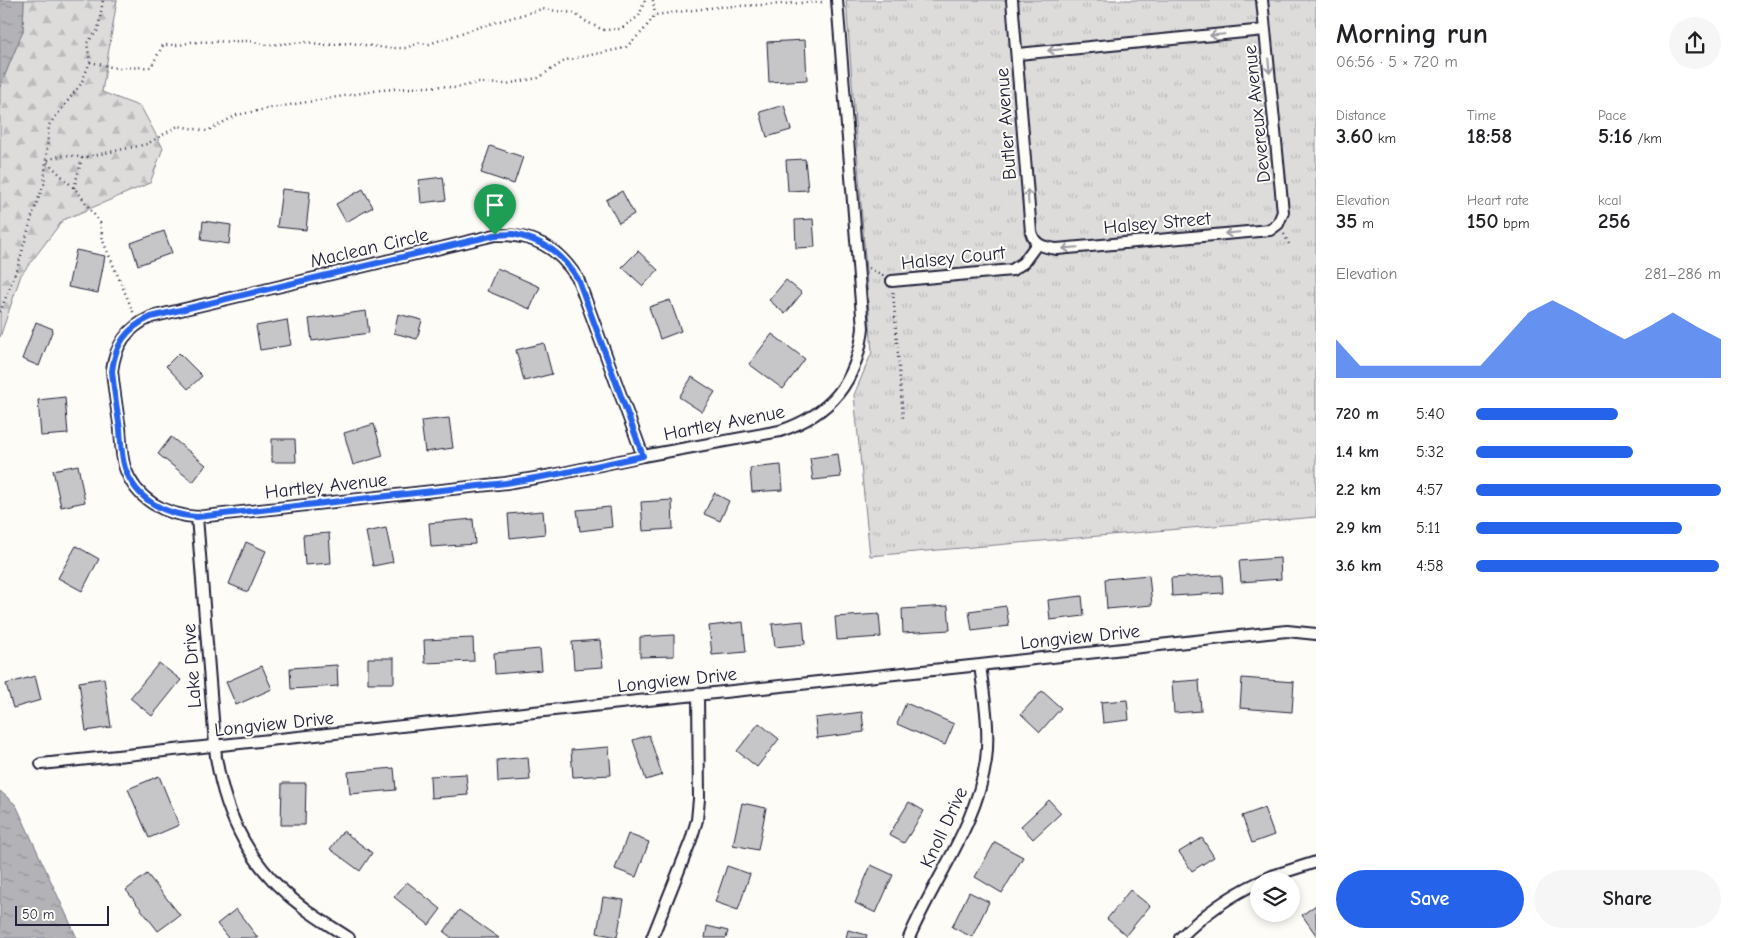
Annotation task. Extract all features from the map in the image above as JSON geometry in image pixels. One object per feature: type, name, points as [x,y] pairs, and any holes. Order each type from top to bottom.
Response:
[{"type":"street","name":"Hartley Avenue","points":[[132,482],[140,494],[153,505],[167,512],[197,517],[506,483],[553,475],[643,456],[780,431],[798,425],[824,408],[838,395],[855,367],[861,347],[863,328],[837,0]]},
{"type":"street","name":"Butler Avenue","points":[[1012,0],[1018,54],[1031,232],[1037,244]]},
{"type":"street","name":"Devereux Avenue","points":[[1262,0],[1283,212],[1278,224]]},
{"type":"street","points":[[1018,54],[1265,30]]},
{"type":"street","name":"Halsey Street","points":[[1037,244],[1045,248],[1057,249],[1270,230],[1278,224]]},
{"type":"street","name":"Maclean Circle","points":[[132,482],[125,467],[112,371],[114,357],[119,344],[127,332],[139,322],[151,317],[495,235],[513,234],[531,238],[558,254],[570,266],[578,279],[643,456]]},
{"type":"street","name":"Halsey Court","points":[[892,281],[1005,272],[1023,263],[1037,244]]},
{"type":"street","name":"Lake Drive","points":[[197,517],[215,747],[220,781],[227,806],[251,854],[265,872],[304,909],[349,938]]},
{"type":"street","name":"Longview Drive","points":[[41,764],[215,747],[1267,633],[1288,631],[1316,634]]},
{"type":"street","name":"Knoll Drive","points":[[909,938],[973,810],[982,782],[986,758],[987,731],[980,665]]},
{"type":"street","points":[[652,938],[691,840],[697,820],[699,799],[698,694]]},
{"type":"street","points":[[1288,872],[1316,862]]},
{"type":"street","points":[[1180,938],[1216,906],[1250,886]]},
{"type":"path","points":[[0,312],[18,266],[33,213],[44,184],[49,125],[81,84],[90,62],[86,43],[98,30],[103,0]]},
{"type":"path","points":[[90,62],[116,68],[151,67],[163,45],[180,46],[191,42],[249,42],[267,45],[307,42],[325,44],[350,43],[386,48],[406,48],[419,43],[428,44],[542,9],[574,13],[603,30],[620,29],[639,16],[645,0]]},
{"type":"path","points":[[46,160],[55,156],[82,158],[147,144],[178,126],[206,131],[237,115],[272,108],[380,90],[442,86],[455,88],[477,83],[506,84],[538,78],[566,60],[625,48],[643,31],[655,15],[653,0]]},
{"type":"path","points":[[655,15],[717,7],[824,2]]},
{"type":"path","points":[[74,188],[82,158]]},
{"type":"path","points":[[46,160],[74,188],[100,223],[103,240],[134,314]]},
{"type":"path","points":[[869,268],[892,281],[903,418]]},
{"type":"green space","points":[[24,0],[117,0],[102,92],[141,107],[163,148],[150,183],[63,220],[21,275],[0,337],[0,87],[23,31]]},
{"type":"green space","points":[[846,0],[1316,0],[1316,517],[870,556],[854,395],[872,352]]},
{"type":"water","points":[[0,0],[24,0],[23,31],[0,87]]},
{"type":"water","points":[[0,791],[16,805],[77,938],[0,938]]},
{"type":"building","points":[[805,40],[807,80],[769,82],[767,42]]},
{"type":"building","points":[[784,105],[791,130],[767,137],[760,112]]},
{"type":"building","points":[[490,146],[523,157],[514,184],[481,173]]},
{"type":"building","points":[[805,159],[808,190],[788,191],[786,160]]},
{"type":"building","points":[[443,177],[446,200],[421,203],[419,180]]},
{"type":"building","points":[[282,189],[310,192],[306,230],[277,227]]},
{"type":"building","points":[[363,189],[373,207],[346,222],[336,204]]},
{"type":"building","points":[[622,191],[634,214],[619,223],[606,200]]},
{"type":"building","points":[[813,219],[815,247],[796,248],[795,220]]},
{"type":"building","points":[[203,221],[231,225],[229,244],[201,240]]},
{"type":"building","points":[[164,231],[172,253],[138,265],[131,243]]},
{"type":"building","points":[[76,250],[105,256],[98,293],[68,287]]},
{"type":"building","points":[[638,251],[658,270],[643,286],[622,267]]},
{"type":"building","points":[[497,268],[540,287],[530,309],[487,291]]},
{"type":"building","points":[[786,280],[802,293],[785,314],[769,300]]},
{"type":"building","points":[[670,300],[681,331],[660,339],[649,307]]},
{"type":"building","points":[[366,311],[369,333],[312,341],[309,319]]},
{"type":"building","points":[[398,314],[422,320],[417,339],[394,333]]},
{"type":"building","points":[[287,320],[291,345],[260,350],[256,326]]},
{"type":"building","points":[[36,322],[53,329],[39,366],[22,359]]},
{"type":"building","points":[[772,334],[805,359],[783,389],[749,364]]},
{"type":"building","points":[[544,343],[552,374],[524,381],[516,350]]},
{"type":"building","points":[[179,353],[202,376],[188,389],[166,366]]},
{"type":"building","points":[[692,377],[715,392],[702,412],[679,397]]},
{"type":"building","points":[[65,397],[68,434],[41,436],[38,400]]},
{"type":"building","points":[[449,418],[453,448],[425,452],[421,421]]},
{"type":"building","points":[[374,424],[383,456],[353,465],[344,433]]},
{"type":"building","points":[[171,437],[206,465],[193,482],[158,454]]},
{"type":"building","points":[[272,439],[295,439],[296,462],[272,462]]},
{"type":"building","points":[[838,454],[841,477],[813,480],[810,458]]},
{"type":"building","points":[[78,465],[85,502],[61,507],[53,470]]},
{"type":"building","points":[[781,465],[783,490],[752,492],[750,468]]},
{"type":"building","points":[[714,493],[729,501],[720,521],[704,514]]},
{"type":"building","points":[[672,500],[673,529],[643,531],[641,502]]},
{"type":"building","points":[[610,507],[612,527],[580,531],[577,510]]},
{"type":"building","points":[[543,511],[545,534],[510,538],[508,514]]},
{"type":"building","points":[[473,519],[475,544],[431,547],[429,523]]},
{"type":"building","points":[[386,528],[393,562],[373,566],[366,532]]},
{"type":"building","points":[[329,533],[331,563],[305,565],[303,535]]},
{"type":"building","points":[[246,542],[266,551],[248,592],[229,584]]},
{"type":"building","points":[[76,546],[99,559],[82,591],[58,578]]},
{"type":"building","points":[[1280,558],[1281,579],[1241,582],[1239,561]]},
{"type":"building","points":[[1149,575],[1152,605],[1107,609],[1105,579]]},
{"type":"building","points":[[1222,575],[1223,593],[1172,596],[1171,578]]},
{"type":"building","points":[[1082,596],[1084,616],[1050,620],[1048,600]]},
{"type":"building","points":[[948,606],[950,630],[903,633],[902,609]]},
{"type":"building","points":[[1006,606],[1009,626],[972,631],[969,611]]},
{"type":"building","points":[[879,614],[881,637],[837,640],[835,617]]},
{"type":"building","points":[[803,621],[805,644],[775,647],[772,624]]},
{"type":"building","points":[[743,622],[746,652],[712,655],[709,626]]},
{"type":"building","points":[[674,635],[674,656],[640,657],[640,637]]},
{"type":"building","points":[[473,638],[474,661],[425,663],[424,640]]},
{"type":"building","points":[[600,640],[603,667],[574,669],[572,642]]},
{"type":"building","points":[[540,649],[542,670],[495,674],[494,653]]},
{"type":"building","points":[[368,658],[394,658],[394,683],[368,683]]},
{"type":"building","points":[[159,663],[181,680],[152,716],[130,698]]},
{"type":"building","points":[[337,665],[338,686],[291,689],[290,668]]},
{"type":"building","points":[[262,666],[272,689],[236,705],[226,682]]},
{"type":"building","points":[[35,676],[41,700],[13,708],[6,684]]},
{"type":"building","points":[[104,678],[111,727],[86,731],[79,682]]},
{"type":"building","points":[[1242,678],[1294,682],[1292,712],[1240,708]]},
{"type":"building","points":[[1199,680],[1201,711],[1174,713],[1172,682]]},
{"type":"building","points":[[1042,691],[1061,708],[1040,732],[1021,714]]},
{"type":"building","points":[[1127,700],[1129,720],[1103,723],[1101,702]]},
{"type":"building","points":[[906,703],[954,724],[945,745],[897,724]]},
{"type":"building","points":[[862,712],[864,732],[817,738],[815,718]]},
{"type":"building","points":[[759,723],[779,739],[757,767],[737,751]]},
{"type":"building","points":[[649,735],[662,775],[646,780],[633,740]]},
{"type":"building","points":[[609,747],[611,775],[573,777],[571,750]]},
{"type":"building","points":[[528,757],[530,780],[498,782],[497,760]]},
{"type":"building","points":[[394,768],[396,790],[350,794],[348,772]]},
{"type":"building","points":[[466,774],[468,795],[431,798],[430,776]]},
{"type":"building","points":[[159,776],[179,825],[149,838],[128,789]]},
{"type":"building","points":[[282,783],[306,783],[305,825],[281,825]]},
{"type":"building","points":[[1049,800],[1061,813],[1033,839],[1021,826]]},
{"type":"building","points":[[909,802],[924,811],[904,843],[889,835]]},
{"type":"building","points":[[742,803],[766,808],[758,850],[733,845]]},
{"type":"building","points":[[1264,808],[1274,835],[1252,843],[1242,816]]},
{"type":"building","points":[[343,831],[372,853],[360,871],[330,849]]},
{"type":"building","points":[[628,834],[649,842],[636,877],[615,869]]},
{"type":"building","points":[[1202,838],[1214,857],[1192,871],[1179,852]]},
{"type":"building","points":[[995,842],[1023,857],[1002,893],[975,877]]},
{"type":"building","points":[[871,865],[893,875],[876,913],[855,903]]},
{"type":"building","points":[[727,866],[750,874],[738,910],[715,902]]},
{"type":"building","points":[[147,874],[180,915],[158,931],[126,890]]},
{"type":"building","points":[[407,882],[441,909],[429,925],[394,897]]},
{"type":"building","points":[[1130,890],[1150,906],[1126,935],[1107,919]]},
{"type":"building","points":[[969,892],[989,902],[972,937],[952,927]]},
{"type":"building","points":[[603,897],[624,900],[617,937],[597,933]]},
{"type":"building","points":[[1316,905],[1316,935],[1302,915]]},
{"type":"building","points":[[236,909],[258,938],[228,938],[217,924]]},
{"type":"building","points":[[459,910],[499,938],[452,938],[444,932]]},
{"type":"building","points":[[707,926],[728,931],[726,938],[705,938]]},
{"type":"building","points":[[848,930],[867,935],[866,938],[846,938]]},
{"type":"route","points":[[513,234],[531,238],[558,254],[570,266],[578,279],[643,456],[506,483],[197,517],[167,512],[153,505],[140,494],[125,467],[112,371],[114,357],[119,344],[127,332],[139,322],[151,317],[495,235],[513,234]]}]
